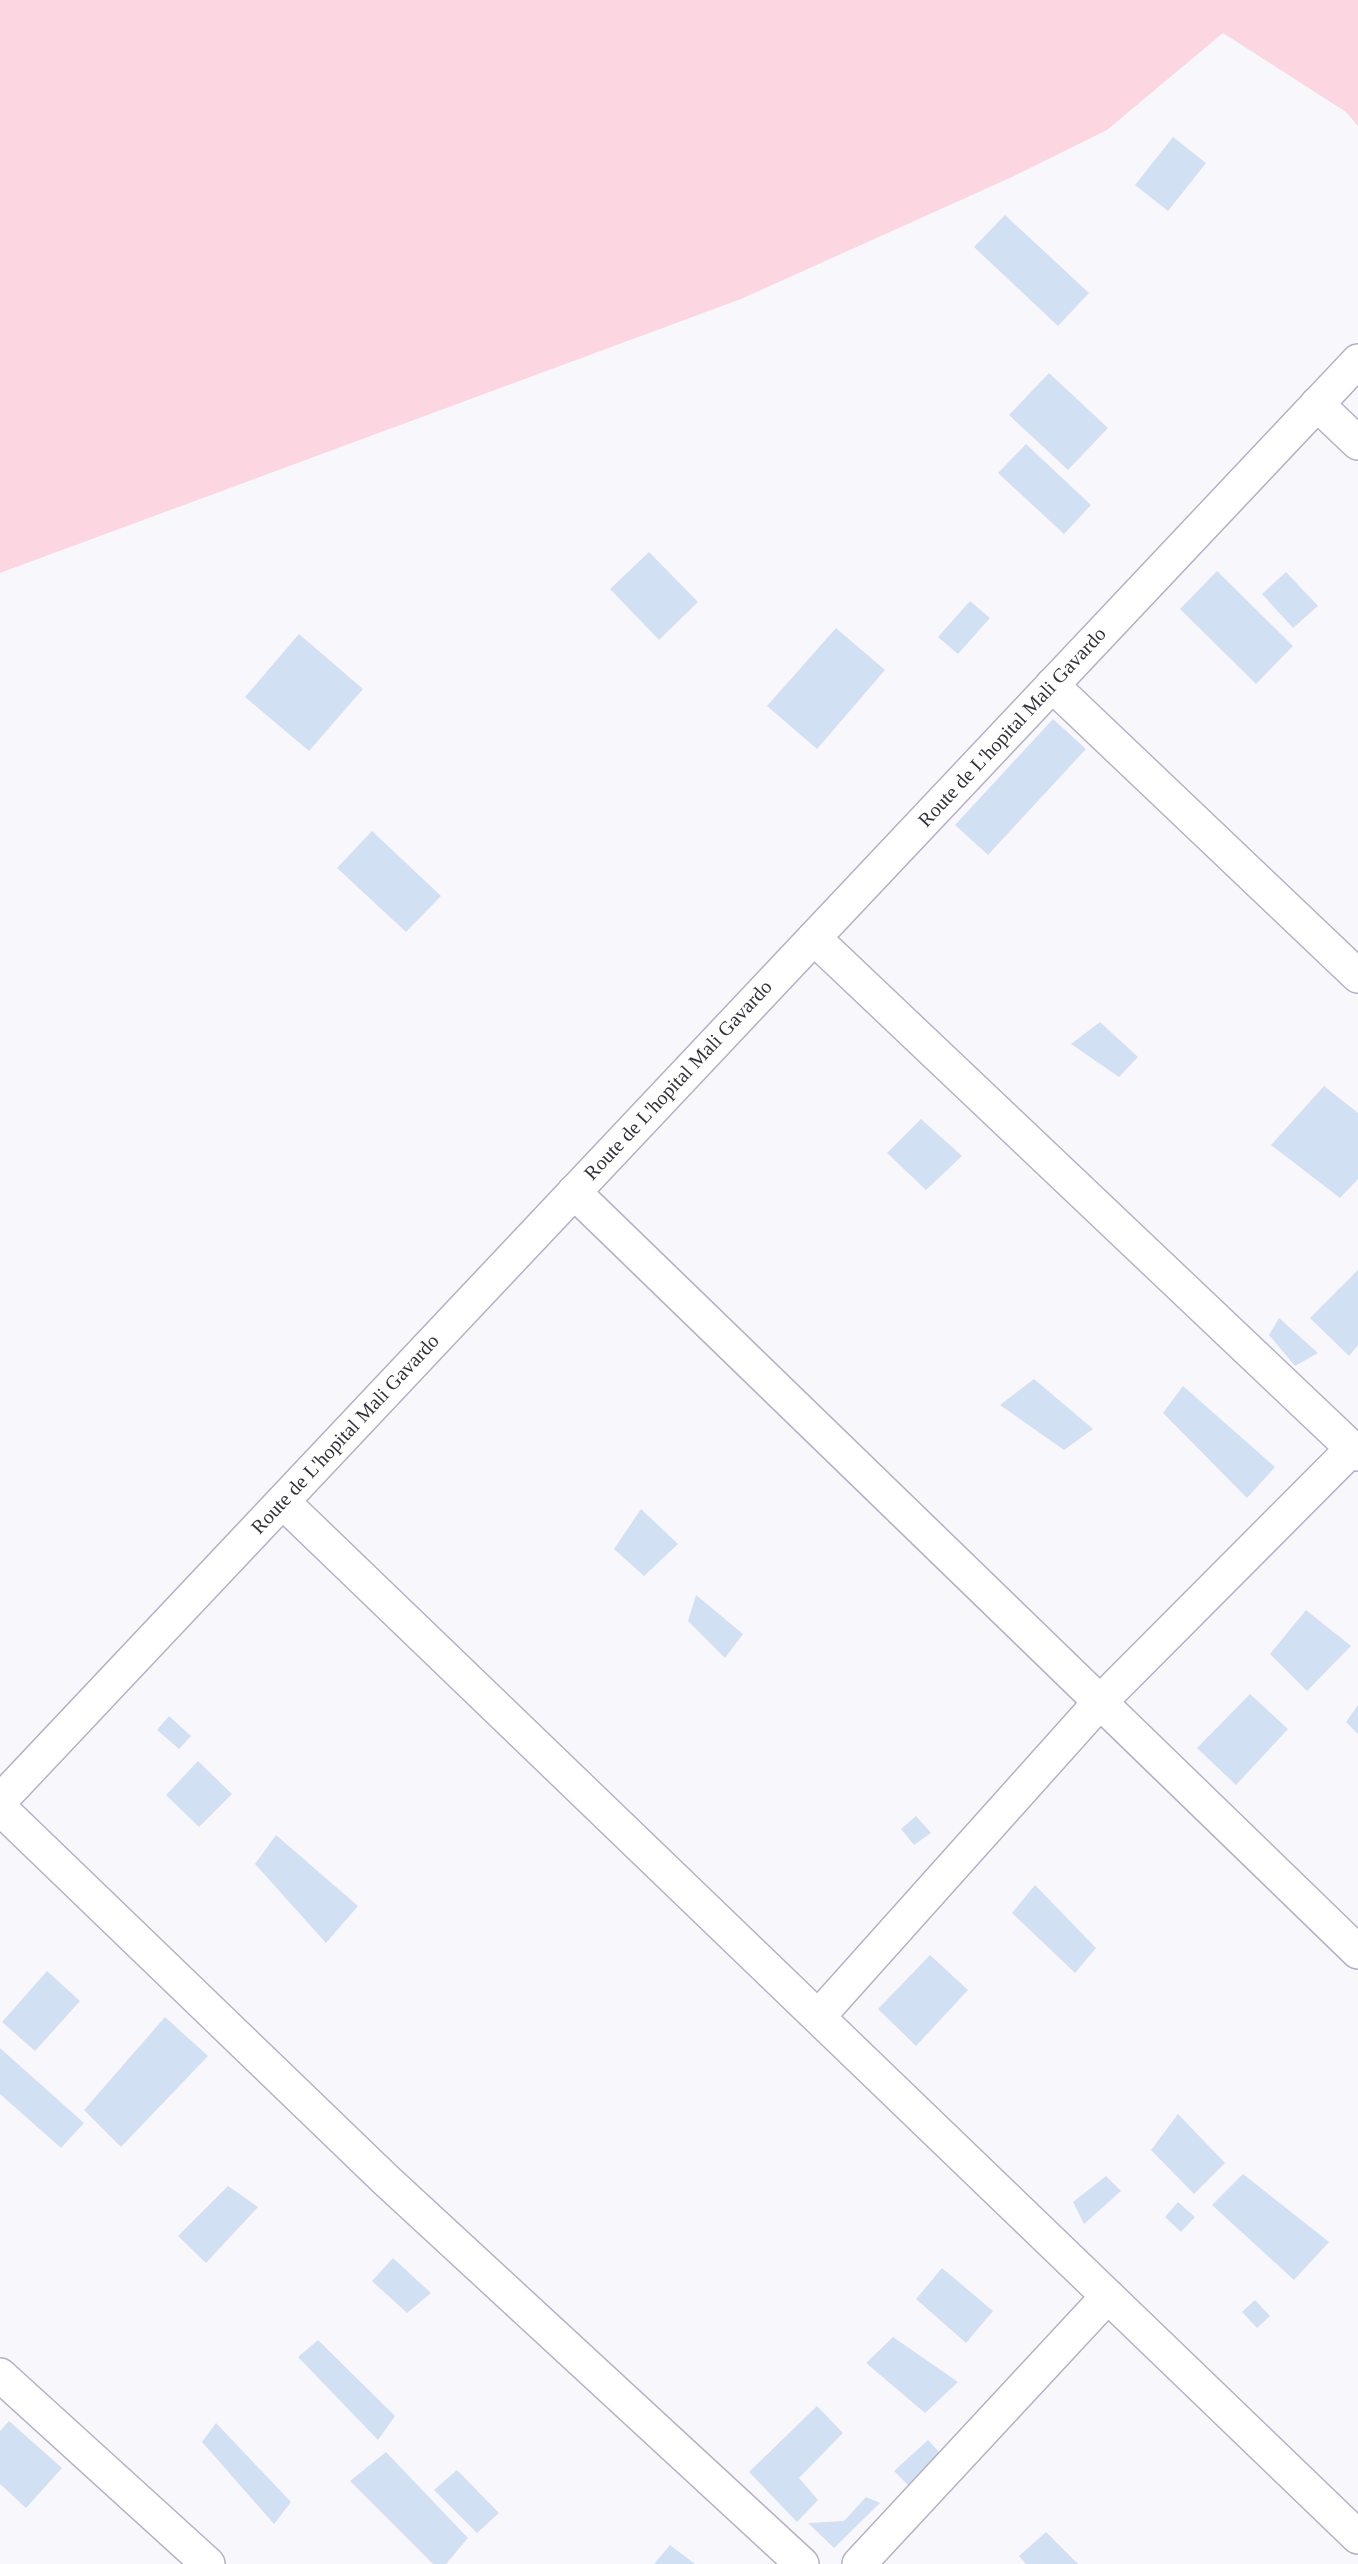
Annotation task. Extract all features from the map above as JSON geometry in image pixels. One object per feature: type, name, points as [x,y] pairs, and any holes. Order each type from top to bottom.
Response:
[{"type":"street","name":"Route de L'hopital Mali Gavardo","points":[[0,1801],[1358,361]]},
{"type":"street","points":[[1317,404],[1358,443]]},
{"type":"street","points":[[1052,685],[1358,976]]},
{"type":"street","points":[[814,938],[1355,1452],[1100,1702],[818,2017]]},
{"type":"street","points":[[574,1192],[1358,1952]]},
{"type":"street","points":[[283,1502],[1358,2537]]},
{"type":"street","points":[[0,1808],[386,2180],[802,2564]]},
{"type":"street","points":[[859,2564],[1108,2296]]},
{"type":"street","points":[[0,2374],[208,2564]]},
{"type":"shaded area","points":[[0,0],[1358,0],[1358,126],[1346,112],[1223,33],[1107,130],[1012,177],[741,299],[0,573]]},
{"type":"building","points":[[1173,137],[1206,163],[1168,211],[1135,185]]},
{"type":"building","points":[[1005,215],[1089,293],[1058,326],[974,247]]},
{"type":"building","points":[[1049,373],[1108,428],[1068,470],[1009,415]]},
{"type":"building","points":[[1026,444],[1091,505],[1064,534],[998,473]]},
{"type":"building","points":[[649,552],[698,602],[659,640],[610,589]]},
{"type":"building","points":[[1217,571],[1293,646],[1256,684],[1180,609]]},
{"type":"building","points":[[1286,572],[1318,606],[1293,628],[1262,594]]},
{"type":"building","points":[[970,601],[990,618],[958,654],[938,637]]},
{"type":"building","points":[[836,628],[885,670],[817,749],[767,706]]},
{"type":"building","points":[[299,634],[363,689],[309,751],[245,697]]},
{"type":"building","points":[[1053,719],[1086,749],[988,855],[955,825]]},
{"type":"building","points":[[372,831],[441,896],[406,932],[337,868]]},
{"type":"building","points":[[1100,1022],[1138,1057],[1119,1077],[1071,1044]]},
{"type":"building","points":[[1324,1086],[1358,1113],[1358,1179],[1340,1198],[1271,1145]]},
{"type":"building","points":[[921,1119],[962,1156],[926,1190],[887,1153]]},
{"type":"building","points":[[1358,1270],[1358,1345],[1349,1356],[1310,1318]]},
{"type":"building","points":[[1279,1318],[1318,1353],[1295,1366],[1269,1335]]},
{"type":"building","points":[[1034,1379],[1093,1429],[1064,1450],[1000,1405]]},
{"type":"building","points":[[1183,1386],[1275,1467],[1247,1498],[1163,1413]]},
{"type":"building","points":[[641,1509],[678,1544],[644,1576],[614,1549]]},
{"type":"building","points":[[696,1595],[743,1634],[725,1658],[688,1621]]},
{"type":"building","points":[[1306,1610],[1351,1646],[1307,1691],[1270,1654]]},
{"type":"building","points":[[1250,1694],[1288,1729],[1236,1785],[1197,1748]]},
{"type":"building","points":[[1358,1705],[1358,1734],[1346,1722]]},
{"type":"building","points":[[169,1716],[191,1736],[179,1749],[157,1730]]},
{"type":"building","points":[[198,1761],[232,1794],[199,1827],[166,1795]]},
{"type":"building","points":[[916,1816],[931,1833],[914,1845],[901,1829]]},
{"type":"building","points":[[276,1835],[358,1906],[326,1943],[255,1864]]},
{"type":"building","points":[[1035,1885],[1096,1948],[1075,1973],[1012,1913]]},
{"type":"building","points":[[930,1955],[968,1990],[916,2046],[878,2009]]},
{"type":"building","points":[[47,1971],[80,2001],[35,2051],[2,2022]]},
{"type":"building","points":[[165,2017],[208,2056],[121,2147],[84,2110]]},
{"type":"building","points":[[0,2048],[84,2123],[61,2148],[0,2094]]},
{"type":"building","points":[[1178,2114],[1225,2163],[1194,2194],[1151,2150]]},
{"type":"building","points":[[1243,2174],[1329,2242],[1294,2280],[1212,2205]]},
{"type":"building","points":[[1106,2176],[1121,2191],[1084,2224],[1073,2202]]},
{"type":"building","points":[[228,2186],[258,2207],[206,2263],[178,2236]]},
{"type":"building","points":[[1178,2202],[1195,2217],[1181,2232],[1165,2217]]},
{"type":"building","points":[[393,2258],[431,2293],[407,2313],[372,2281]]},
{"type":"building","points":[[942,2268],[993,2311],[966,2343],[916,2299]]},
{"type":"building","points":[[1255,2300],[1270,2316],[1257,2328],[1242,2312]]},
{"type":"building","points":[[893,2337],[958,2382],[925,2413],[866,2363]]},
{"type":"building","points":[[318,2340],[395,2416],[378,2440],[298,2357]]},
{"type":"building","points":[[817,2406],[843,2433],[799,2478],[818,2500],[797,2522],[749,2472]]},
{"type":"building","points":[[9,2421],[62,2468],[26,2508],[0,2484],[0,2431]]},
{"type":"building","points":[[216,2423],[291,2502],[274,2524],[202,2442]]},
{"type":"building","points":[[928,2440],[941,2454],[908,2485],[894,2471]]},
{"type":"building","points":[[386,2452],[468,2538],[446,2564],[433,2564],[350,2481]]},
{"type":"building","points":[[457,2470],[499,2513],[477,2533],[434,2490]]},
{"type":"building","points":[[866,2497],[880,2503],[834,2548],[808,2523],[844,2521]]},
{"type":"building","points":[[1046,2532],[1078,2564],[1026,2564],[1019,2556]]},
{"type":"building","points":[[670,2545],[695,2564],[654,2564]]}]
